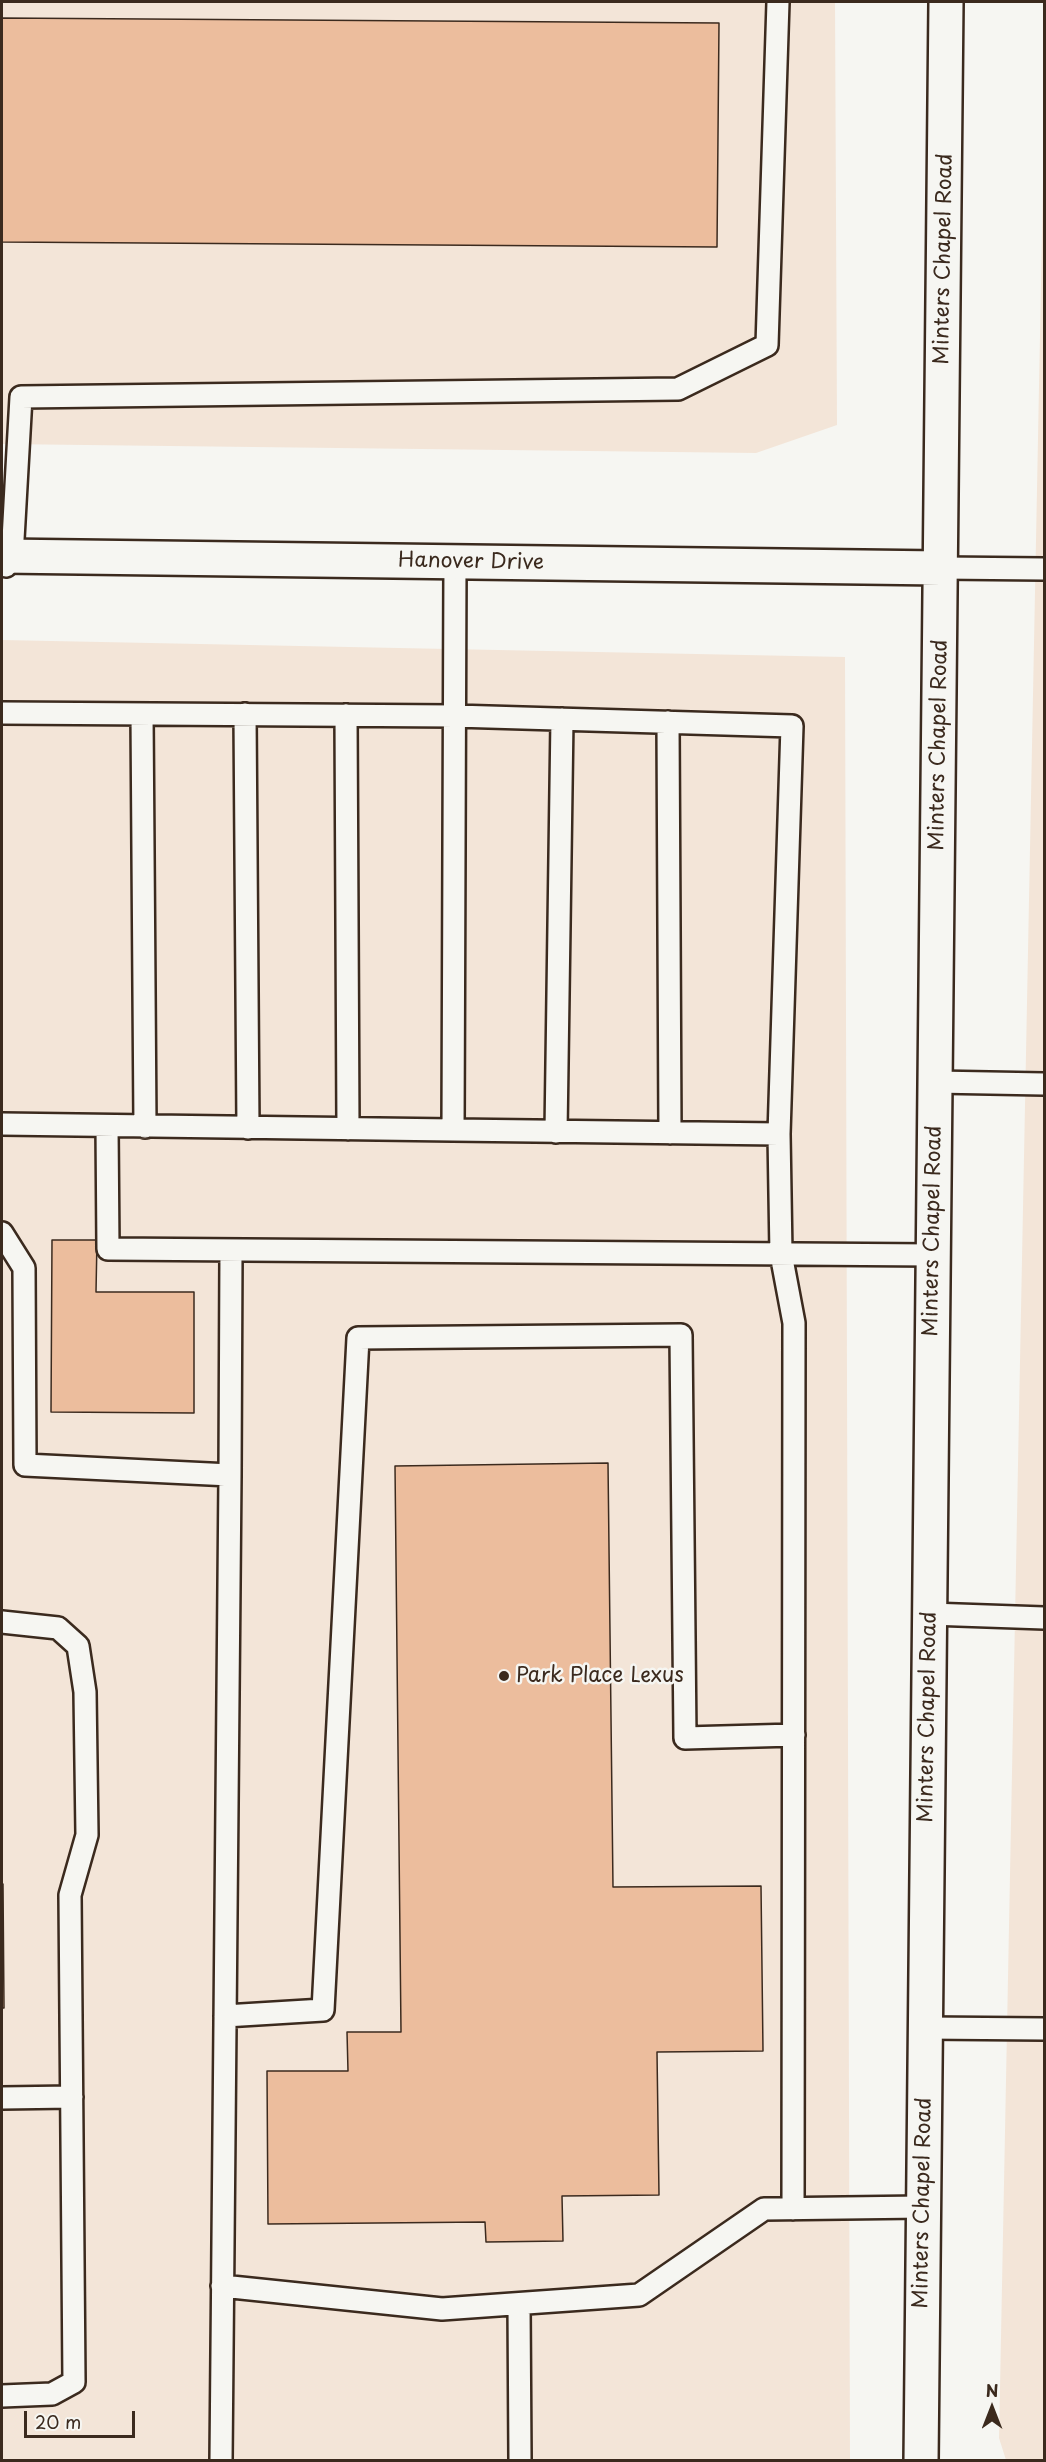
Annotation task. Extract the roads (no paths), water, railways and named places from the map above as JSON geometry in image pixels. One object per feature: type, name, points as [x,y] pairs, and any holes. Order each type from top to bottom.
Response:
[{"type":"street","name":"Minters Chapel Road","points":[[921,2460],[946,2]]},
{"type":"street","name":"Hanover Drive","points":[[5,562],[455,562],[940,568]]},
{"type":"lane","points":[[5,562],[11,397],[678,389],[767,345],[778,2]]},
{"type":"lane","points":[[453,1130],[455,562]]},
{"type":"lane","points":[[940,568],[1044,569]]},
{"type":"lane","points":[[2,713],[455,716],[792,726],[778,1134],[781,1254],[794,1323],[793,2209]]},
{"type":"lane","points":[[142,714],[145,1127]]},
{"type":"lane","points":[[244,714],[248,1128]]},
{"type":"lane","points":[[346,715],[348,1129]]},
{"type":"lane","points":[[556,1131],[562,719]]},
{"type":"lane","points":[[668,722],[670,1133]]},
{"type":"lane","points":[[935,1082],[1044,1084]]},
{"type":"lane","points":[[2,1125],[778,1134]]},
{"type":"lane","points":[[107,1126],[108,1249],[933,1256]]},
{"type":"lane","points":[[2,1233],[24,1268],[25,1465],[230,1475]]},
{"type":"lane","points":[[220,2460],[231,1251]]},
{"type":"lane","points":[[225,2016],[323,2010],[358,1338],[681,1335],[686,1738],[794,1735]]},
{"type":"lane","points":[[930,1614],[1044,1618]]},
{"type":"lane","points":[[2,1623],[58,1628],[78,1646],[85,1692],[87,1835],[70,1895],[74,2382],[52,2394],[2,2396]]},
{"type":"lane","points":[[925,2028],[1044,2029]]},
{"type":"lane","points":[[2,2098],[72,2097]]},
{"type":"lane","points":[[222,2286],[442,2310],[639,2295],[764,2209],[923,2207]]},
{"type":"lane","points":[[519,2304],[520,2460]]},
{"type":"place","name":"Park Place Lexus","points":[[504,1676]]}]
